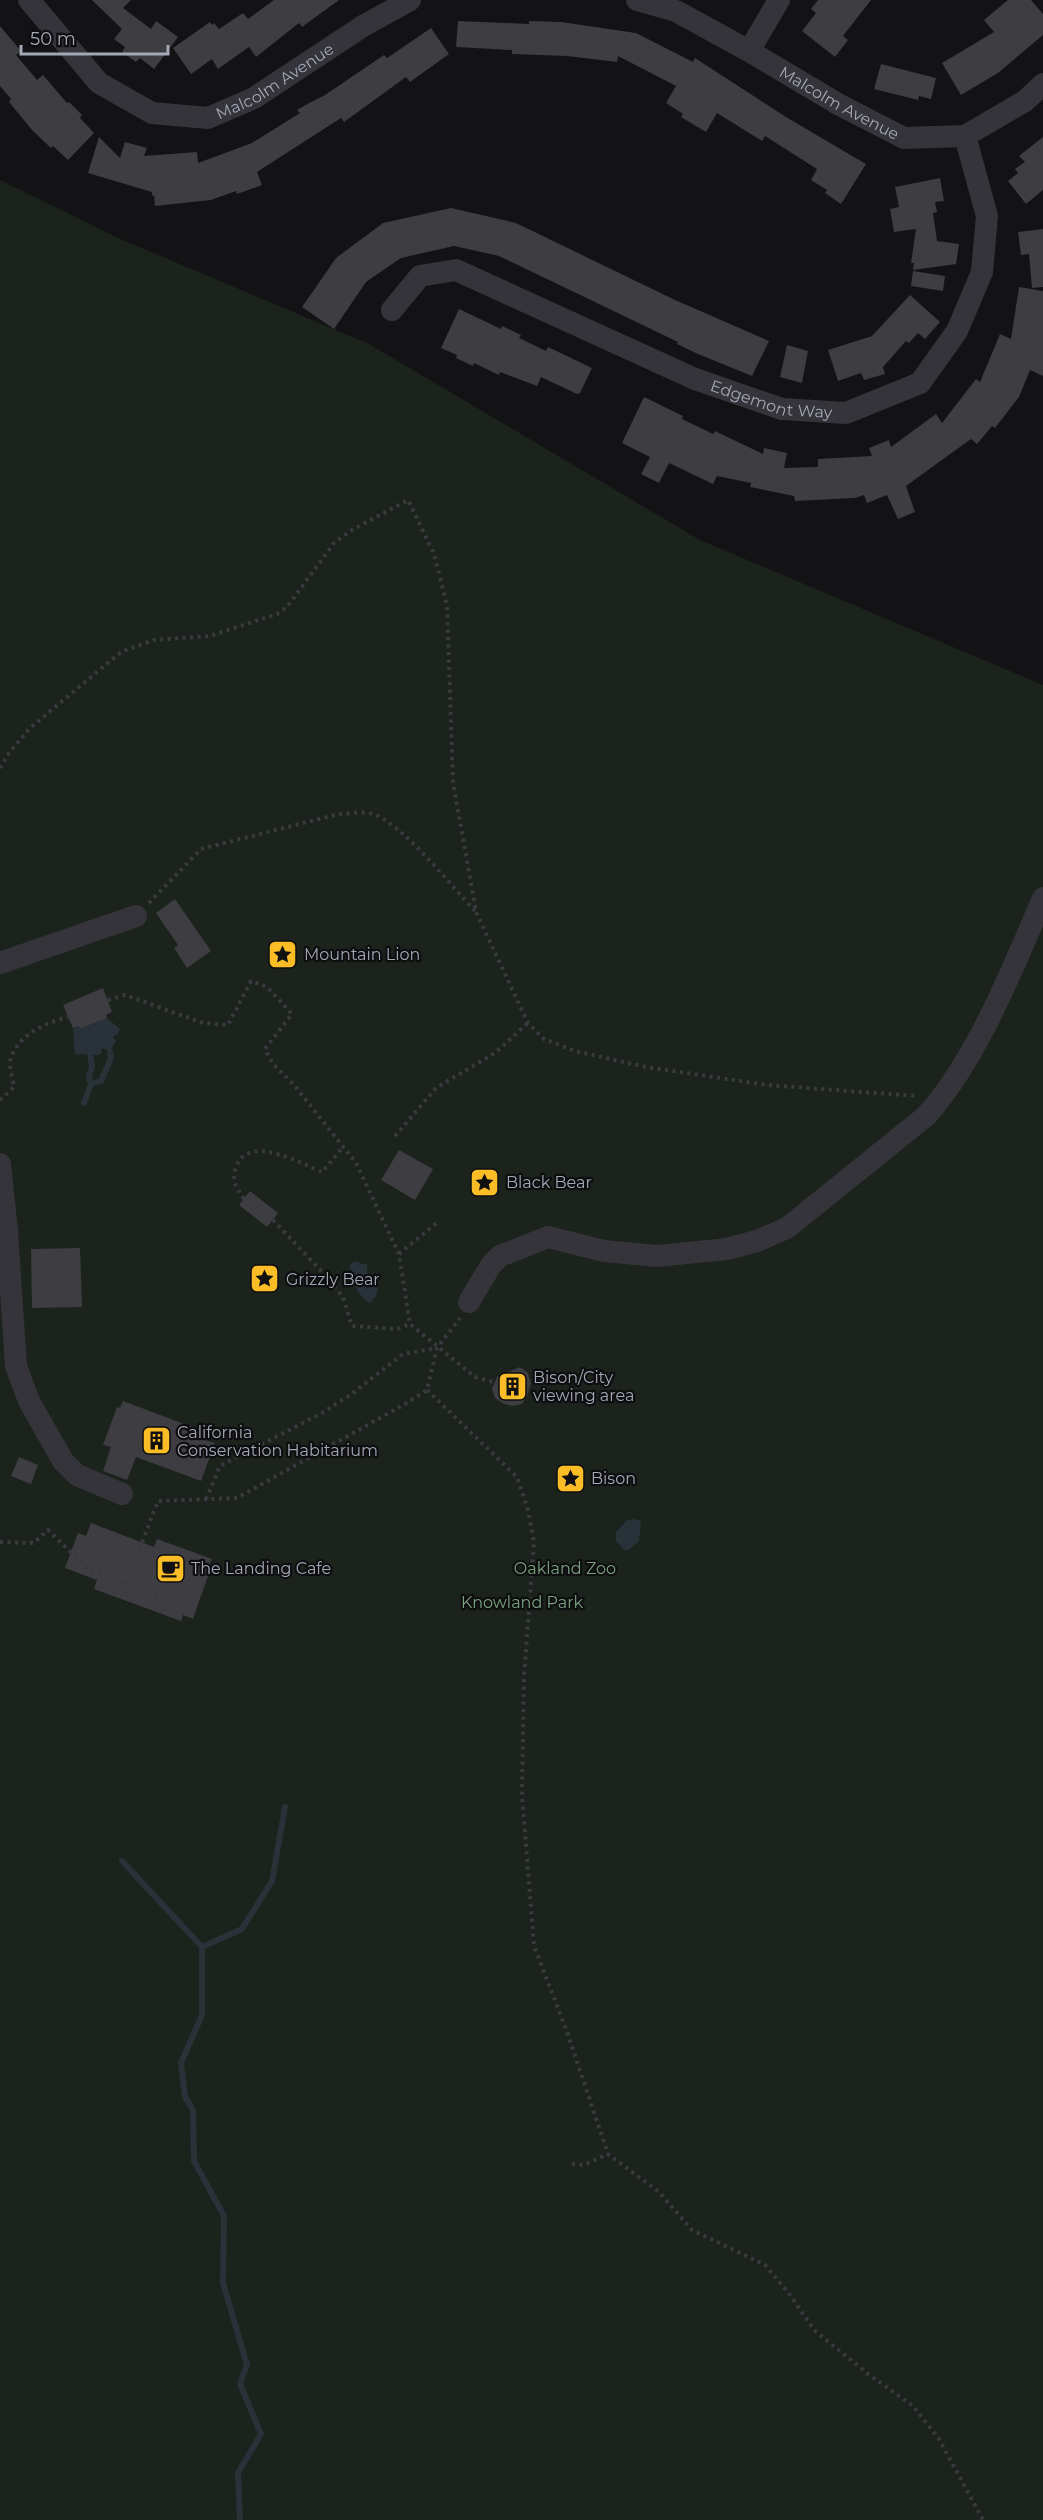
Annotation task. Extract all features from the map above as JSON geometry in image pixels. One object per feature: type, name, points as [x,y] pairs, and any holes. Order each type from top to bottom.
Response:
[{"type":"street","name":"Malcolm Avenue","points":[[37,3],[99,83],[152,113],[208,118],[254,98],[363,26],[411,0]]},
{"type":"street","name":"Malcolm Avenue","points":[[637,0],[676,12],[749,51],[838,104],[904,138],[965,136],[1025,101],[1043,84]]},
{"type":"street","points":[[749,51],[778,0]]},
{"type":"street","name":"Edgemont Way","points":[[392,310],[420,276],[456,270],[694,379],[782,409],[846,413],[920,383],[957,331],[981,272],[987,216],[965,136]]},
{"type":"street","points":[[469,1302],[491,1265],[500,1256],[548,1237],[604,1251],[657,1256],[727,1249],[757,1241],[787,1228],[926,1116],[942,1098],[1010,975],[1043,898]]},
{"type":"street","points":[[0,963],[136,916]]},
{"type":"street","points":[[0,1164],[16,1366],[29,1401],[63,1461],[77,1475],[122,1494]]},
{"type":"path","points":[[0,768],[30,728],[104,663],[121,652],[154,640],[210,636],[277,614],[287,607],[334,543],[352,530],[408,500],[434,554],[447,605],[453,782],[476,912],[528,1023],[544,1039],[575,1051],[646,1067],[767,1085],[942,1098]]},
{"type":"path","points":[[136,916],[201,849],[335,815],[356,812],[376,814],[407,838],[476,912]]},
{"type":"path","points":[[108,1000],[124,996],[203,1023],[228,1025],[251,981],[267,987],[291,1014],[265,1049],[273,1064],[294,1085],[356,1163],[399,1254],[410,1324],[475,1377],[511,1387]]},
{"type":"path","points":[[0,1100],[14,1087],[10,1060],[19,1044],[44,1024],[68,1017]]},
{"type":"path","points":[[395,1136],[436,1088],[495,1053],[528,1023]]},
{"type":"path","points":[[244,1198],[232,1176],[238,1160],[253,1152],[265,1150],[322,1172],[344,1146]]},
{"type":"path","points":[[273,1220],[324,1273],[343,1297],[351,1326],[397,1329],[410,1324]]},
{"type":"path","points":[[399,1254],[439,1221]]},
{"type":"path","points":[[126,1584],[159,1501],[237,1498],[427,1390],[437,1348],[456,1325],[469,1302]]},
{"type":"path","points":[[206,1499],[220,1466],[322,1413],[353,1394],[404,1354],[437,1348]]},
{"type":"path","points":[[427,1390],[517,1477],[528,1510],[534,1542],[524,1677],[522,1795],[534,1946],[566,2029],[608,2154],[659,2192],[692,2230],[765,2265],[788,2292],[814,2330],[868,2374],[913,2406],[939,2439],[983,2520]]},
{"type":"path","points":[[0,1542],[34,1543],[48,1530],[88,1569],[179,1604],[182,1597]]},
{"type":"path","points":[[572,2164],[584,2165],[608,2154]]},
{"type":"green space","name":"Knowland Park","points":[[0,180],[118,238],[369,344],[700,540],[1043,685],[1043,2520],[0,2520]]},
{"type":"shaded area","points":[[107,1018],[120,1029],[113,1037],[116,1041],[110,1051],[101,1048],[102,1052],[99,1055],[75,1054],[73,1029],[79,1026],[81,1029]]},
{"type":"shaded area","points":[[358,1261],[361,1264],[367,1264],[367,1272],[378,1288],[376,1296],[370,1303],[360,1294],[352,1270],[349,1269],[351,1263]]},
{"type":"shaded area","points":[[627,1520],[641,1521],[639,1541],[629,1550],[624,1550],[616,1541],[616,1532]]},
{"type":"building","points":[[92,0],[131,0],[123,8],[151,29],[156,21],[178,37],[154,69],[140,58],[136,62],[122,52],[125,47],[114,39],[122,29]]},
{"type":"building","points":[[274,0],[339,0],[302,27],[299,23],[256,57],[249,47],[218,69],[212,59],[191,74],[173,48],[210,22],[219,29],[243,13],[248,19]]},
{"type":"building","points":[[818,0],[871,0],[843,36],[848,40],[835,57],[802,31],[816,13],[811,9]]},
{"type":"building","points":[[1008,0],[1031,0],[1043,14],[1043,35],[998,73],[961,95],[942,63],[994,32],[984,20]]},
{"type":"building","points":[[458,21],[529,24],[529,21],[561,22],[636,33],[693,62],[695,58],[786,117],[866,164],[841,204],[825,193],[827,190],[811,180],[817,169],[765,136],[762,141],[717,113],[706,132],[681,117],[683,114],[666,103],[676,86],[618,56],[617,62],[567,56],[512,54],[512,50],[456,47]]},
{"type":"building","points":[[0,26],[21,51],[16,55],[37,80],[43,75],[67,103],[69,102],[82,115],[80,118],[94,133],[68,160],[32,130],[9,102],[11,99],[0,86]]},
{"type":"building","points":[[431,28],[449,54],[410,82],[406,77],[344,122],[341,118],[257,172],[262,185],[211,200],[155,206],[152,192],[88,173],[99,137],[120,158],[125,142],[147,148],[144,156],[197,152],[198,163],[252,143],[300,113],[297,110],[325,95],[384,55],[387,58]]},
{"type":"building","points":[[881,64],[936,78],[931,99],[919,96],[918,100],[874,89]]},
{"type":"building","points":[[1043,137],[1043,190],[1026,204],[1008,181],[1018,173],[1015,169],[1025,162],[1019,156]]},
{"type":"building","points":[[940,178],[944,201],[935,202],[937,212],[933,213],[937,241],[959,244],[956,264],[913,270],[914,263],[911,263],[916,229],[894,232],[890,209],[899,207],[895,187]]},
{"type":"building","points":[[451,208],[516,223],[675,300],[769,341],[752,376],[698,354],[677,344],[678,342],[499,256],[454,246],[401,258],[366,282],[334,329],[302,307],[336,258],[383,223]]},
{"type":"building","points":[[1043,229],[1043,287],[1032,288],[1029,254],[1021,255],[1018,232]]},
{"type":"building","points":[[913,271],[945,276],[943,291],[911,286]]},
{"type":"building","points":[[1019,287],[1043,291],[1043,376],[1030,370],[1019,397],[995,428],[992,426],[977,444],[971,439],[906,486],[915,512],[898,519],[887,495],[867,503],[864,495],[855,498],[795,501],[794,496],[750,487],[751,483],[717,476],[713,484],[669,463],[659,483],[641,474],[650,457],[622,443],[644,397],[713,434],[715,431],[763,454],[764,448],[787,453],[784,468],[818,467],[818,459],[872,456],[869,448],[889,440],[891,447],[936,414],[942,423],[976,379],[980,382],[1000,334],[1011,339]]},
{"type":"building","points":[[910,295],[940,322],[925,339],[918,333],[909,343],[906,341],[883,367],[885,374],[864,380],[861,373],[838,381],[828,350],[872,336]]},
{"type":"building","points":[[459,309],[501,329],[502,326],[521,335],[519,338],[546,351],[548,347],[592,368],[580,393],[577,394],[541,377],[537,386],[500,372],[499,375],[474,363],[473,366],[441,348]]},
{"type":"building","points":[[787,345],[808,351],[802,383],[780,377]]},
{"type":"building","points":[[175,899],[211,951],[187,968],[174,948],[178,945],[156,913]]},
{"type":"building","points":[[103,988],[112,1012],[106,1015],[107,1018],[80,1029],[79,1026],[73,1028],[63,1005]]},
{"type":"building","points":[[399,1150],[433,1169],[415,1200],[381,1180]]},
{"type":"building","points":[[250,1191],[278,1213],[267,1227],[239,1205]]},
{"type":"building","points":[[80,1248],[82,1307],[32,1308],[31,1249]]},
{"type":"building","name":"Bison/City viewing area","points":[[520,1367],[528,1373],[531,1383],[527,1396],[522,1404],[513,1406],[504,1404],[495,1398],[492,1389],[497,1377]]},
{"type":"building","name":"California Conservation Habitarium","points":[[123,1401],[208,1433],[205,1440],[215,1443],[201,1481],[136,1457],[127,1480],[103,1471],[111,1447],[103,1445],[117,1407],[120,1408]]},
{"type":"building","points":[[19,1457],[38,1465],[31,1484],[11,1476]]},
{"type":"building","points":[[91,1523],[154,1547],[157,1539],[212,1559],[205,1575],[208,1576],[193,1619],[183,1615],[181,1621],[94,1589],[97,1580],[65,1568],[78,1533],[86,1536]]},
{"type":"waterway","points":[[91,1084],[101,1081],[111,1058],[110,1051]]},
{"type":"waterway","points":[[84,1103],[91,1084],[90,1054]]},
{"type":"waterway","points":[[240,2520],[238,2473],[261,2434],[240,2384],[247,2365],[223,2283],[224,2216],[194,2161],[193,2110],[185,2097],[181,2063],[202,2015],[202,1947],[242,1929],[272,1881],[285,1807]]},
{"type":"waterway","points":[[122,1861],[202,1947]]},
{"type":"place","name":"Mountain Lion","points":[[283,954]]},
{"type":"place","name":"Black Bear","points":[[485,1182]]},
{"type":"place","name":"Grizzly Bear","points":[[265,1279]]},
{"type":"place","name":"Bison/City viewing area","points":[[512,1386]]},
{"type":"place","name":"California Conservation Habitarium","points":[[156,1441]]},
{"type":"place","name":"Bison","points":[[570,1478]]},
{"type":"place","name":"The Landing Cafe","points":[[170,1568]]},
{"type":"park label","name":"Oakland Zoo","points":[[565,1568]]}]
